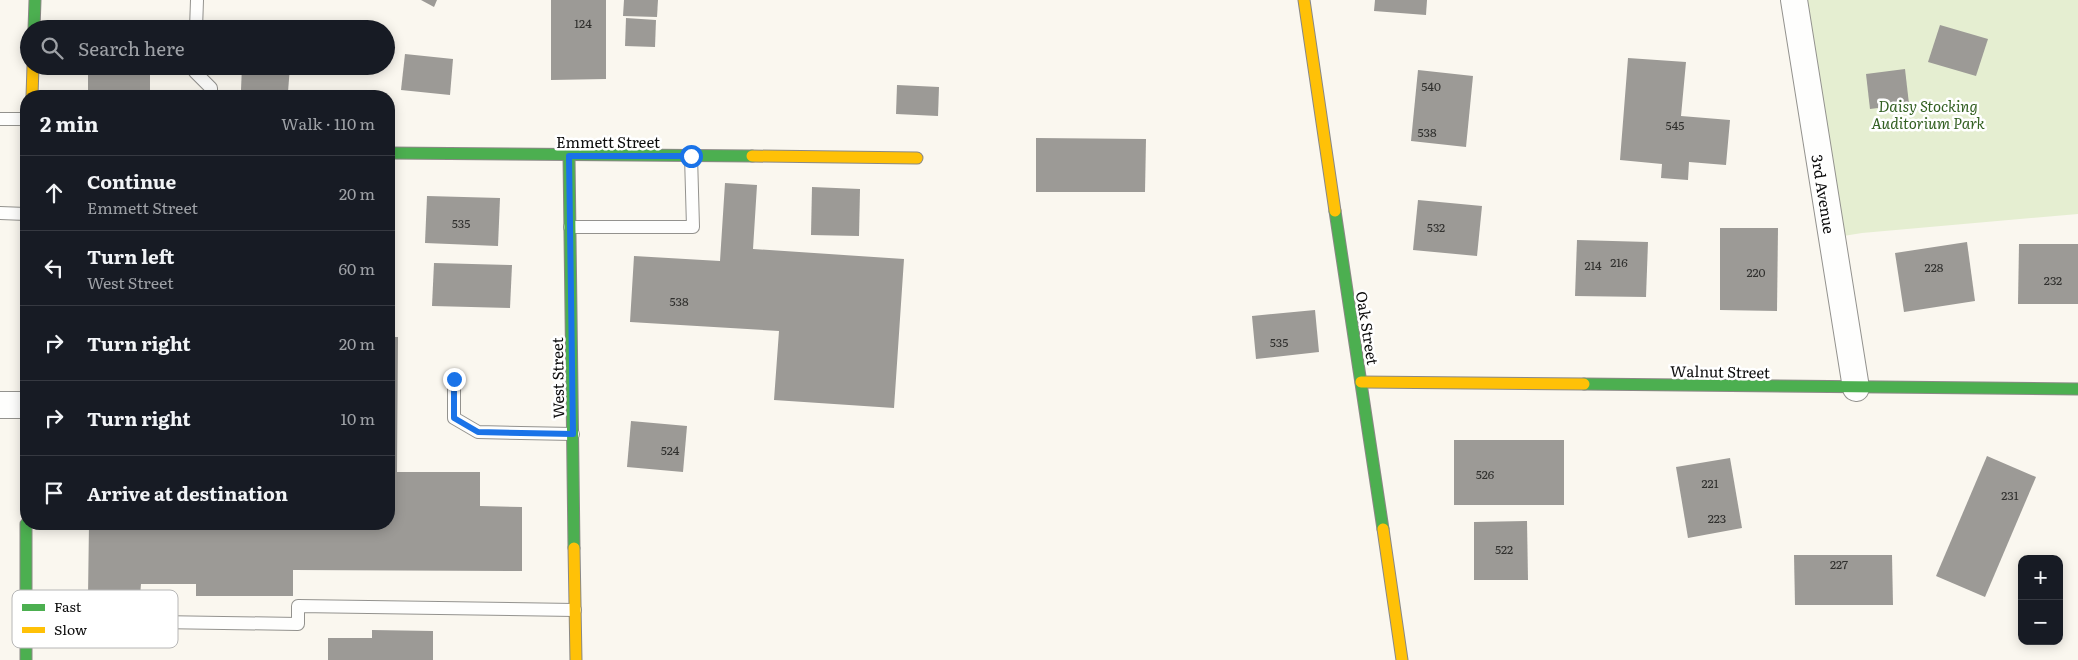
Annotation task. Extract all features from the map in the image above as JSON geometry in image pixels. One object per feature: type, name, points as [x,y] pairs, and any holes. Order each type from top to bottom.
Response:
[{"type":"street","points":[[34,20],[35,0]]},
{"type":"street","name":"Oak Street","points":[[1304,0],[1402,660]]},
{"type":"street","name":"3rd Avenue","points":[[1794,0],[1856,388]]},
{"type":"street","points":[[32,90],[33,75]]},
{"type":"street","name":"Emmett Street","points":[[395,154],[917,158]]},
{"type":"street","name":"West Street","points":[[569,156],[576,660]]},
{"type":"street","name":"Walnut Street","points":[[1361,382],[2078,389]]},
{"type":"street","points":[[0,405],[20,405]]},
{"type":"street","points":[[26,530],[26,590]]},
{"type":"lane","points":[[196,20],[197,0]]},
{"type":"lane","points":[[198,75],[211,90]]},
{"type":"lane","points":[[0,119],[20,119]]},
{"type":"lane","points":[[570,228],[693,227],[691,156]]},
{"type":"lane","points":[[0,214],[20,214]]},
{"type":"lane","points":[[454,379],[454,418],[478,432],[573,434]]},
{"type":"lane","points":[[178,622],[298,624],[298,606],[575,610]]},
{"type":"green space","name":"Daisy Stocking Auditorium Park","points":[[1794,0],[2078,0],[2078,214],[1862,233],[1831,238]]},
{"type":"building","points":[[421,0],[437,0],[434,7]]},
{"type":"building","points":[[551,0],[606,0],[606,79],[551,80]]},
{"type":"building","points":[[624,0],[658,0],[657,17],[623,16]]},
{"type":"building","points":[[1375,0],[1427,0],[1426,15],[1374,11]]},
{"type":"building","points":[[626,18],[656,20],[655,47],[625,46]]},
{"type":"building","points":[[1940,25],[1988,39],[1976,76],[1928,62]]},
{"type":"building","points":[[405,54],[453,59],[450,95],[401,90]]},
{"type":"building","points":[[1628,58],[1686,62],[1681,116],[1730,120],[1726,165],[1689,162],[1688,180],[1661,178],[1662,164],[1620,160]]},
{"type":"building","points":[[1905,69],[1909,104],[1870,109],[1866,74]]},
{"type":"building","points":[[1418,70],[1473,76],[1466,147],[1411,141]]},
{"type":"building","points":[[88,75],[150,75],[150,90],[88,90]]},
{"type":"building","points":[[242,75],[289,75],[288,90],[241,90]]},
{"type":"building","points":[[897,85],[939,87],[938,116],[896,114]]},
{"type":"building","points":[[1036,138],[1146,139],[1145,192],[1036,192]]},
{"type":"building","points":[[725,183],[757,185],[753,249],[904,259],[894,408],[774,400],[779,331],[630,322],[634,256],[720,261]]},
{"type":"building","points":[[812,187],[860,189],[859,236],[811,235]]},
{"type":"building","points":[[427,196],[500,198],[498,246],[425,243]]},
{"type":"building","points":[[1418,200],[1482,206],[1477,256],[1413,250]]},
{"type":"building","points":[[1720,228],[1778,228],[1777,311],[1720,310]]},
{"type":"building","points":[[1577,240],[1648,242],[1646,297],[1575,296]]},
{"type":"building","points":[[1967,242],[1975,301],[1904,312],[1895,253]]},
{"type":"building","points":[[2019,244],[2078,244],[2078,304],[2018,304]]},
{"type":"building","points":[[434,263],[512,265],[510,308],[432,306]]},
{"type":"building","points":[[1315,310],[1319,352],[1256,359],[1252,316]]},
{"type":"building","points":[[395,337],[398,337],[397,472],[480,472],[480,506],[522,507],[522,571],[293,570],[293,596],[196,596],[196,584],[141,584],[140,590],[88,590],[89,530],[395,530]]},
{"type":"building","points":[[631,421],[687,426],[683,472],[627,467]]},
{"type":"building","points":[[1454,440],[1564,440],[1564,505],[1454,505]]},
{"type":"building","points":[[1987,456],[2036,477],[1985,597],[1936,576]]},
{"type":"building","points":[[1730,458],[1742,528],[1688,538],[1676,467]]},
{"type":"building","points":[[1527,521],[1528,580],[1474,580],[1474,522]]},
{"type":"building","points":[[1794,555],[1892,555],[1893,605],[1795,605]]},
{"type":"building","points":[[372,630],[433,631],[433,660],[328,660],[328,638],[372,638]]},
{"type":"traffic: fast","points":[[34,20],[35,0]]},
{"type":"traffic: fast","points":[[395,153],[752,156]]},
{"type":"traffic: fast","points":[[569,156],[574,548]]},
{"type":"traffic: fast","points":[[1335,211],[1383,529]]},
{"type":"traffic: fast","points":[[1584,384],[2078,389]]},
{"type":"traffic: fast","points":[[26,530],[26,590]]},
{"type":"traffic: fast","points":[[26,648],[26,660]]},
{"type":"traffic: slow","points":[[1304,0],[1335,211]]},
{"type":"traffic: slow","points":[[32,90],[33,75]]},
{"type":"traffic: slow","points":[[752,156],[917,158]]},
{"type":"traffic: slow","points":[[1361,382],[1584,384]]},
{"type":"traffic: slow","points":[[1383,529],[1402,660]]},
{"type":"traffic: slow","points":[[574,548],[576,660]]},
{"type":"route","points":[[454,379],[454,418],[478,432],[573,434],[569,156],[691,156]]}]
